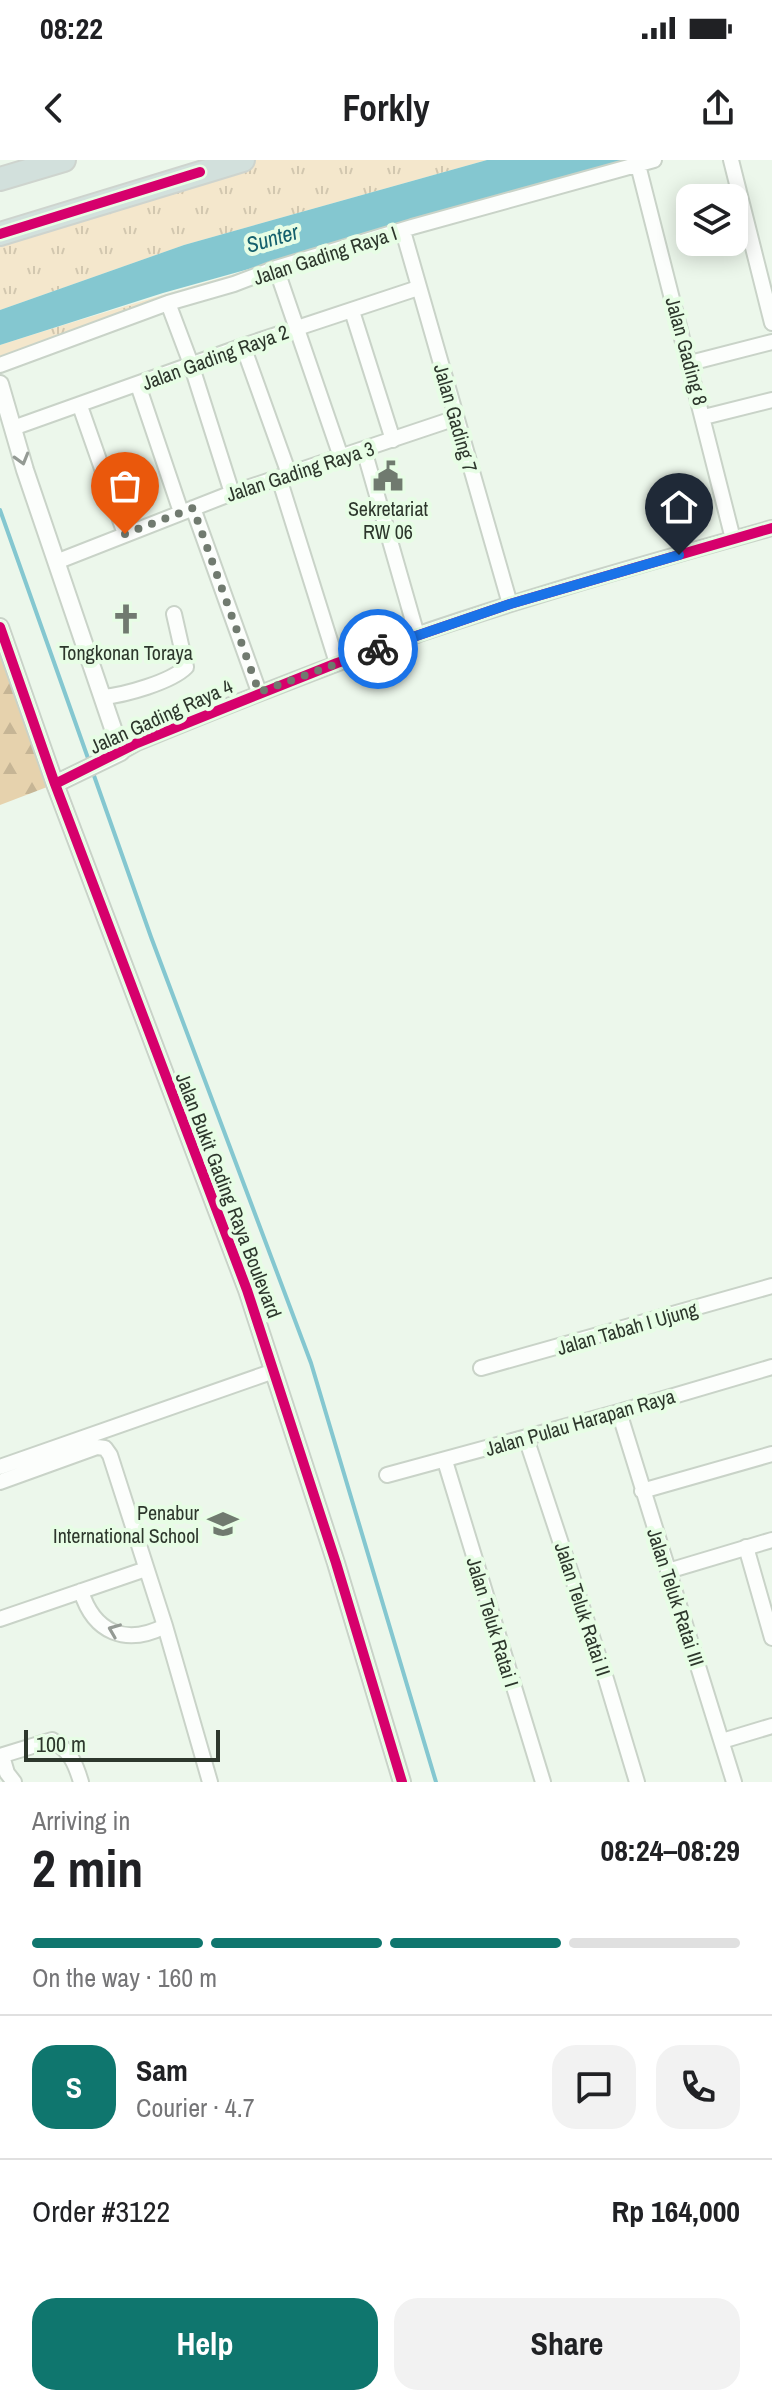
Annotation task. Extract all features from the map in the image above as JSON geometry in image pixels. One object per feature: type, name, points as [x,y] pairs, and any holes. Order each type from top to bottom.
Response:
[{"type":"highway","points":[[0,179],[64,160]]},
{"type":"highway","points":[[0,234],[243,160]]},
{"type":"street","name":"Jalan Gading Raya I","points":[[0,365],[168,303],[276,268],[654,160]]},
{"type":"street","points":[[731,160],[772,323]]},
{"type":"street","name":"Jalan Gading 8","points":[[638,165],[733,539]]},
{"type":"street","name":"Jalan Gading 7","points":[[403,231],[510,604]]},
{"type":"street","points":[[276,268],[341,457]]},
{"type":"street","name":"Jalan Gading Raya 2","points":[[13,428],[418,288]]},
{"type":"street","points":[[168,303],[232,493]]},
{"type":"street","points":[[352,311],[393,440]]},
{"type":"street","points":[[690,363],[772,342]]},
{"type":"street","points":[[243,346],[337,663]]},
{"type":"street","points":[[0,384],[56,562],[103,697],[113,756]]},
{"type":"street","points":[[138,385],[259,692]]},
{"type":"street","points":[[704,417],[772,400]]},
{"type":"street","points":[[80,406],[125,534]]},
{"type":"street","name":"Jalan Gading Raya 3","points":[[56,562],[232,493],[456,418]]},
{"type":"street","points":[[364,450],[417,635]]},
{"type":"street","name":"Jalan Gading Raya 4","points":[[62,781],[137,743],[337,663],[510,604],[772,528]]},
{"type":"street","points":[[103,697],[115,696],[174,676],[186,667],[174,614]]},
{"type":"street","name":"Jalan Bukit Gading Raya Boulevard","points":[[0,627],[62,781],[247,1290],[402,1782]]},
{"type":"street","name":"Jalan Tabah I Ujung","points":[[481,1368],[772,1286]]},
{"type":"street","name":"Jalan Pulau Harapan Raya","points":[[387,1475],[772,1367]]},
{"type":"street","points":[[0,1467],[81,1436],[274,1371]]},
{"type":"street","name":"Jalan Teluk Ratai III","points":[[619,1412],[734,1782]]},
{"type":"street","name":"Jalan Teluk Ratai II","points":[[526,1438],[637,1782]]},
{"type":"street","points":[[0,1482],[97,1447],[105,1448],[110,1455],[165,1626],[210,1782]]},
{"type":"street","points":[[642,1491],[772,1454]]},
{"type":"street","name":"Jalan Teluk Ratai I","points":[[445,1461],[543,1782]]},
{"type":"street","points":[[668,1571],[772,1540]]},
{"type":"street","points":[[746,1547],[772,1638]]},
{"type":"street","points":[[0,1619],[146,1569]]},
{"type":"street","points":[[81,1591],[85,1606],[94,1619],[120,1635],[136,1636],[165,1626]]},
{"type":"street","points":[[722,1741],[772,1726]]},
{"type":"street","points":[[14,1782],[1,1756],[52,1740],[73,1758],[81,1782]]},
{"type":"green space","points":[[255,160],[487,160],[184,245],[0,310],[0,235]]},
{"type":"green space","points":[[412,227],[0,365],[0,345],[205,283]]},
{"type":"green space","points":[[0,629],[55,784],[0,805]]},
{"type":"water","name":"Sunter","points":[[487,160],[641,160],[163,293],[0,345],[0,310],[184,245]]},
{"type":"waterway","points":[[0,510],[89,761]]},
{"type":"waterway","points":[[92,770],[151,937],[311,1363],[436,1782]]},
{"type":"cycle path","points":[[0,234],[200,172]]},
{"type":"cycle path","points":[[55,784],[137,743],[337,663],[510,604],[772,528]]},
{"type":"cycle path","points":[[0,627],[55,784],[247,1290],[336,1563],[402,1782]]},
{"type":"way so far","points":[[125,534],[193,508],[259,692],[378,649]]},
{"type":"place","name":"Sekretariat RW 06","points":[[388,476]]},
{"type":"place","name":"Tongkonan Toraya","points":[[126,619]]},
{"type":"place","name":"Penabur International School","points":[[223,1524]]},
{"type":"route","points":[[378,649],[510,604],[679,555]]}]
